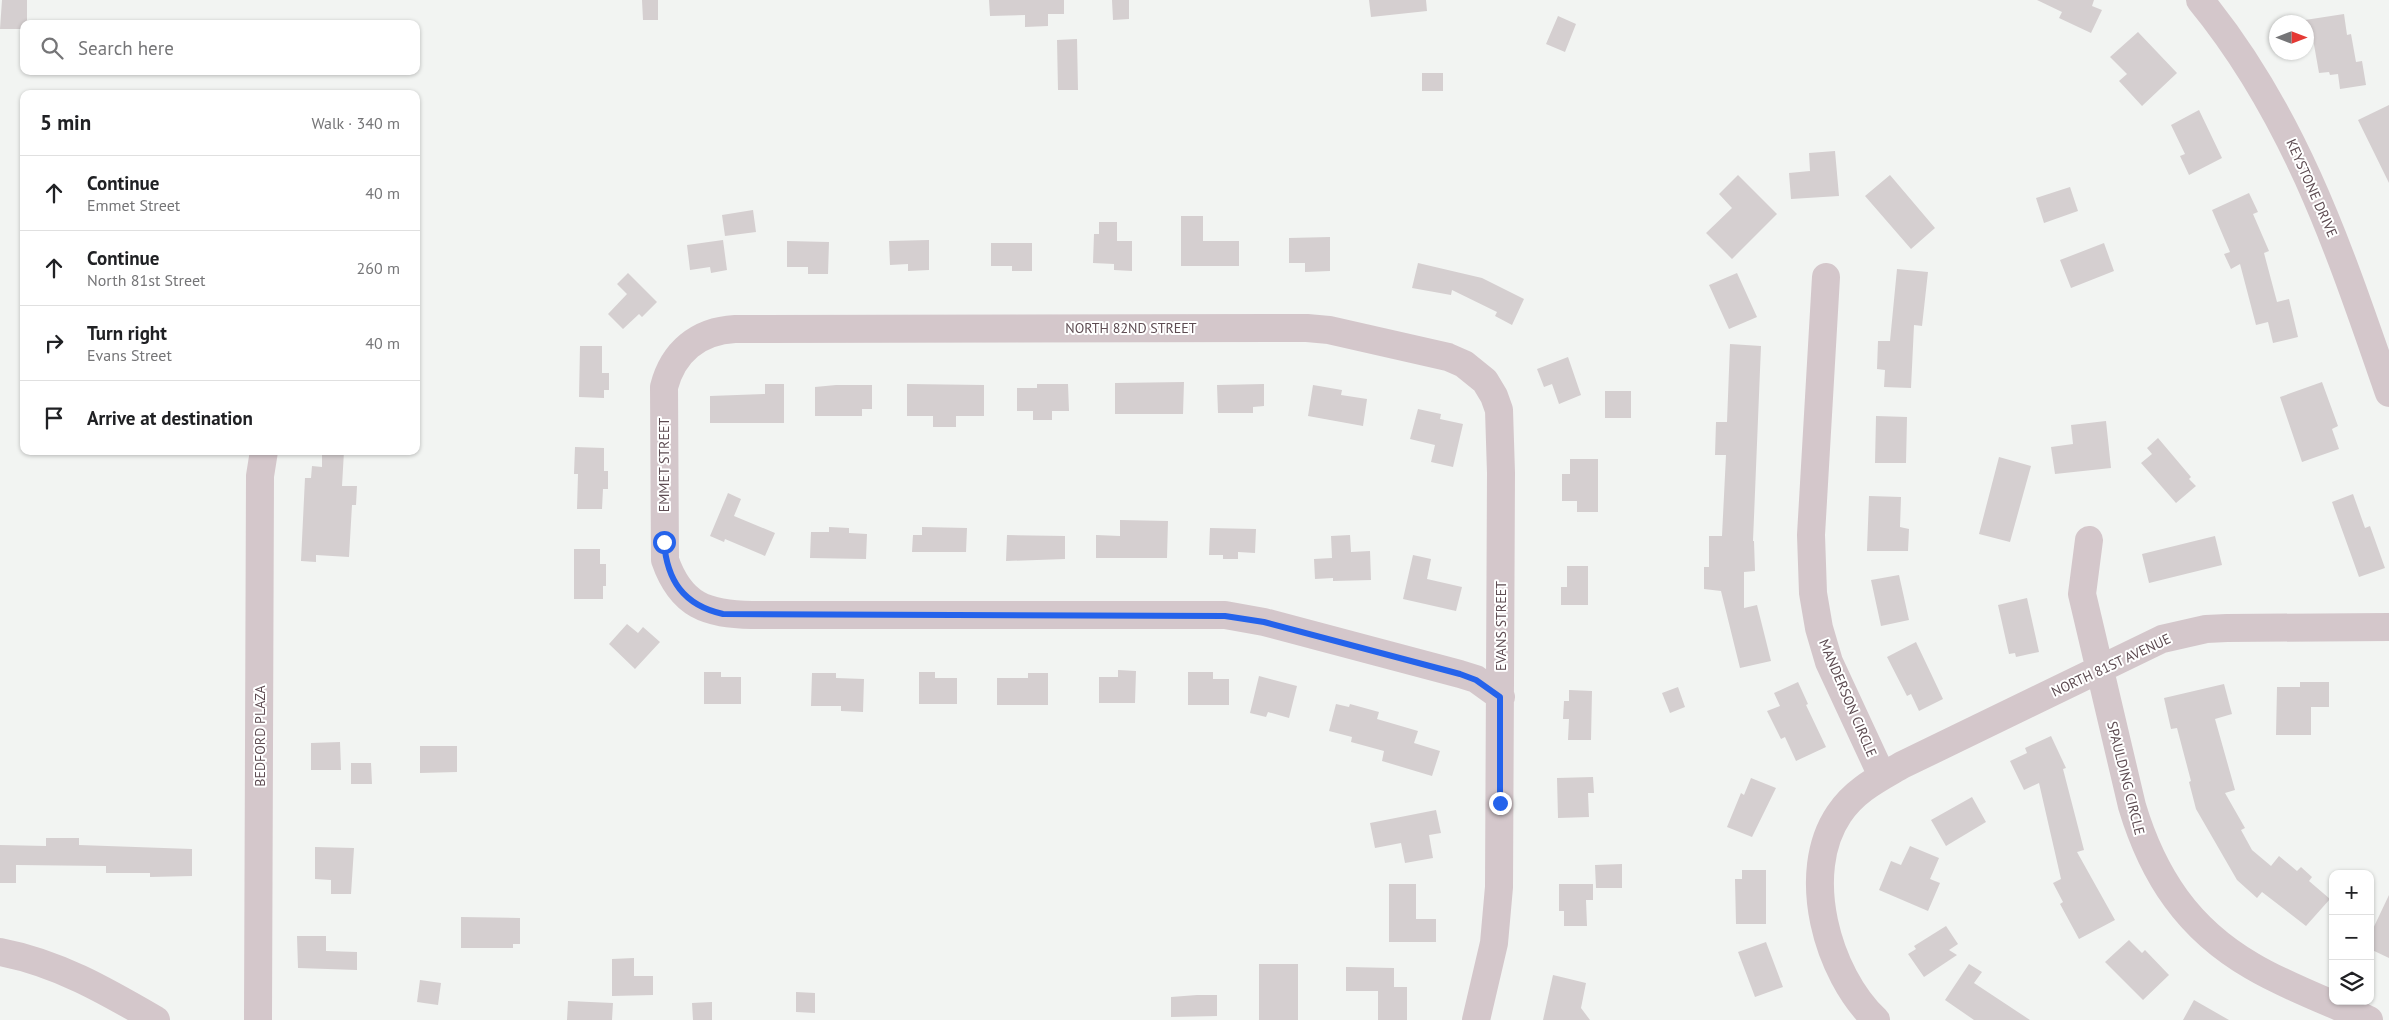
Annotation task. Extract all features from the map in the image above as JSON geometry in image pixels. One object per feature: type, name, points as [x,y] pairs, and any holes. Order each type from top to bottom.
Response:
[{"type":"street","name":"KEYSTONE DRIVE","points":[[2200,0],[2233,42],[2261,84],[2288,135],[2338,246],[2389,393]]},
{"type":"street","name":"MANDERSON CIRCLE","points":[[1826,277],[1811,535],[1813,593],[1819,628],[1829,662],[1882,776]]},
{"type":"street","name":"NORTH 82ND STREET","points":[[735,329],[1307,328],[1329,330],[1448,358],[1464,364],[1485,381],[1499,410]]},
{"type":"street","name":"EMMET STREET","points":[[735,329],[713,332],[700,337],[676,358],[667,374],[664,388],[665,560],[671,577],[683,594],[696,605],[709,611],[723,614],[752,615],[1225,616],[1264,622],[1460,674],[1476,680],[1500,697]]},
{"type":"street","name":"EVANS STREET","points":[[1476,1020],[1494,943],[1499,887],[1501,474],[1499,410]]},
{"type":"street","name":"BEDFORD PLAZA","points":[[258,1020],[260,476],[263,455]]},
{"type":"street","name":"SPAULDING CIRCLE","points":[[2089,540],[2082,594],[2132,806],[2142,841],[2158,874],[2182,908],[2199,926],[2227,950],[2253,967],[2369,1020]]},
{"type":"street","name":"NORTH 81ST AVENUE","points":[[1882,776],[2162,640],[2206,629],[2389,627]]},
{"type":"street","points":[[1876,1020],[1856,997],[1834,957],[1823,914],[1821,890],[1826,844],[1835,822],[1856,793],[1882,776]]},
{"type":"street","points":[[0,952],[48,964],[80,978],[156,1020]]},
{"type":"building","points":[[2,0],[27,0],[27,20],[20,20],[20,29],[0,29]]},
{"type":"building","points":[[642,0],[658,0],[658,20],[643,20]]},
{"type":"building","points":[[989,0],[1064,0],[1064,14],[1048,14],[1048,26],[1025,27],[1025,15],[990,16]]},
{"type":"building","points":[[1112,0],[1129,0],[1129,19],[1113,20]]},
{"type":"building","points":[[1369,0],[1426,0],[1427,11],[1371,17]]},
{"type":"building","points":[[2037,0],[2094,0],[2092,6],[2102,10],[2091,33],[2059,18],[2062,12]]},
{"type":"building","points":[[2344,14],[2347,35],[2351,34],[2356,62],[2362,61],[2366,85],[2340,89],[2338,74],[2330,75],[2329,72],[2319,73],[2314,45],[2314,19]]},
{"type":"building","points":[[1558,16],[1576,24],[1565,52],[1546,44]]},
{"type":"building","points":[[2138,32],[2177,73],[2142,106],[2119,81],[2127,74],[2110,57]]},
{"type":"building","points":[[1077,39],[1078,90],[1058,90],[1057,40]]},
{"type":"building","points":[[1422,73],[1443,73],[1443,91],[1422,91]]},
{"type":"building","points":[[2389,105],[2389,183],[2358,120]]},
{"type":"building","points":[[2199,110],[2222,158],[2189,175],[2180,156],[2185,154],[2171,125]]},
{"type":"building","points":[[1835,151],[1839,196],[1791,199],[1789,173],[1810,171],[1809,153]]},
{"type":"building","points":[[1738,175],[1777,214],[1732,259],[1706,233],[1732,208],[1719,194]]},
{"type":"building","points":[[1890,175],[1935,228],[1911,249],[1865,196]]},
{"type":"building","points":[[2070,187],[2078,211],[2044,223],[2036,198]]},
{"type":"building","points":[[2249,193],[2258,212],[2253,214],[2269,251],[2264,253],[2277,302],[2289,299],[2298,337],[2273,343],[2268,322],[2256,325],[2240,264],[2231,269],[2224,254],[2230,252],[2212,210]]},
{"type":"building","points":[[753,210],[756,232],[725,236],[722,215]]},
{"type":"building","points":[[1181,216],[1203,216],[1203,241],[1239,241],[1239,266],[1181,266]]},
{"type":"building","points":[[1099,222],[1117,222],[1117,241],[1132,241],[1132,271],[1114,270],[1114,264],[1093,263],[1094,234],[1099,234]]},
{"type":"building","points":[[1330,237],[1330,271],[1305,272],[1305,263],[1289,263],[1289,238]]},
{"type":"building","points":[[723,240],[727,270],[711,273],[710,267],[690,270],[687,245]]},
{"type":"building","points":[[929,240],[929,270],[908,271],[908,264],[890,265],[889,241]]},
{"type":"building","points":[[787,241],[829,242],[828,274],[808,274],[808,267],[787,267]]},
{"type":"building","points":[[991,243],[1032,243],[1032,271],[1012,271],[1012,266],[991,266]]},
{"type":"building","points":[[2104,243],[2114,271],[2071,288],[2060,260]]},
{"type":"building","points":[[1418,263],[1482,278],[1524,299],[1512,325],[1495,316],[1497,312],[1452,290],[1451,295],[1412,288]]},
{"type":"building","points":[[1897,269],[1928,272],[1922,326],[1914,325],[1911,388],[1884,387],[1885,370],[1877,369],[1878,341],[1890,341]]},
{"type":"building","points":[[628,273],[657,302],[642,317],[639,314],[623,329],[608,314],[627,294],[617,284]]},
{"type":"building","points":[[1737,273],[1757,317],[1729,329],[1709,285]]},
{"type":"building","points":[[1730,344],[1761,346],[1753,541],[1755,571],[1744,572],[1744,608],[1757,605],[1771,661],[1740,668],[1721,591],[1704,589],[1704,567],[1709,567],[1709,536],[1722,536],[1726,455],[1715,455],[1716,422],[1727,422]]},
{"type":"building","points":[[580,346],[602,346],[602,373],[609,373],[609,390],[604,390],[604,398],[579,397]]},
{"type":"building","points":[[1568,357],[1581,395],[1559,404],[1552,384],[1544,387],[1537,369]]},
{"type":"building","points":[[1184,382],[1183,414],[1115,414],[1115,383]]},
{"type":"building","points":[[2322,382],[2338,426],[2332,429],[2339,449],[2302,462],[2280,397]]},
{"type":"building","points":[[765,384],[784,384],[784,423],[710,423],[710,396],[765,394]]},
{"type":"building","points":[[907,384],[984,385],[984,416],[956,416],[956,427],[933,427],[933,416],[907,416]]},
{"type":"building","points":[[1037,384],[1068,384],[1069,411],[1052,411],[1052,420],[1033,420],[1033,411],[1017,411],[1017,388],[1037,388]]},
{"type":"building","points":[[1264,384],[1264,406],[1253,407],[1253,413],[1218,413],[1217,385]]},
{"type":"building","points":[[872,385],[872,409],[862,409],[862,416],[815,416],[815,387]]},
{"type":"building","points":[[1313,385],[1342,390],[1341,395],[1367,399],[1363,426],[1308,416]]},
{"type":"building","points":[[1605,391],[1631,391],[1631,418],[1605,418]]},
{"type":"building","points":[[1418,409],[1441,414],[1440,419],[1463,424],[1453,467],[1431,462],[1435,445],[1410,439]]},
{"type":"building","points":[[1876,416],[1907,417],[1906,463],[1875,463]]},
{"type":"building","points":[[2106,421],[2111,468],[2055,474],[2051,447],[2073,444],[2071,425]]},
{"type":"building","points":[[2158,438],[2191,477],[2189,479],[2196,486],[2176,503],[2141,463],[2152,454],[2147,448]]},
{"type":"building","points":[[575,447],[604,448],[604,471],[608,471],[608,489],[603,489],[602,509],[577,509],[578,474],[574,474]]},
{"type":"building","points":[[322,455],[344,455],[342,486],[357,486],[356,505],[352,505],[349,557],[316,555],[316,562],[301,561],[305,478],[311,478],[312,466],[322,467]]},
{"type":"building","points":[[1999,457],[2031,466],[2010,542],[1979,534]]},
{"type":"building","points":[[1570,459],[1598,459],[1598,512],[1577,512],[1577,501],[1562,501],[1562,474],[1570,474]]},
{"type":"building","points":[[728,493],[741,499],[734,516],[775,533],[765,556],[725,539],[724,542],[710,536]]},
{"type":"building","points":[[2353,494],[2365,528],[2370,526],[2385,568],[2359,577],[2332,502]]},
{"type":"building","points":[[1869,496],[1901,497],[1900,527],[1909,529],[1908,551],[1867,551]]},
{"type":"building","points":[[1120,520],[1168,521],[1167,558],[1096,558],[1096,535],[1120,536]]},
{"type":"building","points":[[829,527],[849,528],[849,533],[867,534],[866,559],[810,558],[811,532],[829,532]]},
{"type":"building","points":[[922,527],[967,528],[966,552],[912,552],[913,535],[922,535]]},
{"type":"building","points":[[1210,528],[1256,529],[1255,553],[1238,552],[1238,559],[1223,559],[1223,555],[1209,555]]},
{"type":"building","points":[[1007,535],[1065,536],[1065,559],[1006,561]]},
{"type":"building","points":[[1350,535],[1351,552],[1370,551],[1371,580],[1333,581],[1333,578],[1315,579],[1314,559],[1332,558],[1331,536]]},
{"type":"building","points":[[2215,536],[2222,565],[2149,583],[2142,554]]},
{"type":"building","points":[[574,549],[600,549],[600,564],[606,564],[606,586],[603,586],[603,599],[574,599]]},
{"type":"building","points":[[1413,555],[1431,559],[1427,579],[1462,587],[1456,611],[1403,599]]},
{"type":"building","points":[[1567,566],[1588,566],[1588,605],[1561,605],[1561,587],[1567,587]]},
{"type":"building","points":[[1899,575],[1909,620],[1881,626],[1871,580]]},
{"type":"building","points":[[2027,598],[2039,652],[2016,657],[2015,653],[2009,654],[1998,605]]},
{"type":"building","points":[[627,624],[638,633],[643,627],[660,642],[635,669],[609,644]]},
{"type":"building","points":[[1916,642],[1943,699],[1919,711],[1911,694],[1907,696],[1887,657]]},
{"type":"building","points":[[1118,670],[1136,671],[1135,703],[1099,703],[1099,677],[1118,677]]},
{"type":"building","points":[[704,672],[721,672],[721,677],[741,677],[741,704],[704,704]]},
{"type":"building","points":[[919,672],[935,672],[935,678],[957,678],[957,704],[919,704]]},
{"type":"building","points":[[1188,672],[1213,672],[1213,679],[1229,679],[1229,705],[1188,705]]},
{"type":"building","points":[[812,673],[836,673],[836,678],[864,679],[863,712],[841,711],[841,706],[811,706]]},
{"type":"building","points":[[1028,673],[1048,673],[1048,705],[997,705],[997,678],[1028,678]]},
{"type":"building","points":[[1259,676],[1297,686],[1289,718],[1268,712],[1266,717],[1250,713]]},
{"type":"building","points":[[1798,682],[1808,704],[1806,705],[1826,747],[1796,761],[1785,737],[1781,739],[1767,711],[1780,706],[1774,693]]},
{"type":"building","points":[[2300,682],[2329,682],[2329,707],[2311,707],[2311,735],[2276,735],[2277,687],[2300,687]]},
{"type":"building","points":[[2224,684],[2232,714],[2215,719],[2235,790],[2225,793],[2245,828],[2241,830],[2252,850],[2271,866],[2279,856],[2297,871],[2301,867],[2312,877],[2309,881],[2329,898],[2306,926],[2262,892],[2257,898],[2237,880],[2196,809],[2189,782],[2191,781],[2177,728],[2171,729],[2164,698]]},
{"type":"building","points":[[1678,687],[1685,707],[1670,713],[1662,693]]},
{"type":"building","points":[[1569,690],[1592,691],[1591,740],[1568,740],[1569,719],[1563,719],[1564,701],[1569,701]]},
{"type":"building","points":[[1336,704],[1349,707],[1350,704],[1379,712],[1377,719],[1418,731],[1414,743],[1440,751],[1432,776],[1382,761],[1384,751],[1351,742],[1352,737],[1329,731]]},
{"type":"building","points":[[2051,736],[2066,768],[2063,769],[2084,850],[2077,852],[2115,920],[2079,939],[2060,904],[2063,902],[2053,883],[2061,879],[2039,783],[2024,790],[2010,761],[2027,753],[2025,748]]},
{"type":"building","points":[[340,742],[341,770],[311,770],[311,743]]},
{"type":"building","points":[[420,746],[457,746],[457,772],[420,773]]},
{"type":"building","points":[[351,763],[371,763],[372,784],[351,784]]},
{"type":"building","points":[[1593,777],[1594,793],[1588,793],[1589,817],[1558,818],[1557,778]]},
{"type":"building","points":[[1751,778],[1776,788],[1752,837],[1727,827],[1741,793],[1744,795]]},
{"type":"building","points":[[1972,797],[1986,822],[1946,846],[1931,820]]},
{"type":"building","points":[[1436,810],[1441,833],[1429,835],[1433,858],[1405,863],[1401,843],[1375,848],[1370,823]]},
{"type":"building","points":[[46,838],[79,838],[79,845],[192,849],[192,876],[150,877],[150,873],[106,873],[106,866],[16,865],[16,883],[0,883],[0,845],[46,846]]},
{"type":"building","points":[[1910,846],[1939,858],[1930,879],[1940,883],[1928,911],[1879,890],[1891,861],[1901,865]]},
{"type":"building","points":[[315,847],[354,848],[351,894],[331,894],[331,880],[315,879]]},
{"type":"building","points":[[1622,864],[1622,888],[1596,888],[1595,865]]},
{"type":"building","points":[[1742,870],[1766,870],[1766,924],[1736,924],[1735,879],[1742,879]]},
{"type":"building","points":[[1389,884],[1416,884],[1416,919],[1436,919],[1436,942],[1389,942]]},
{"type":"building","points":[[1559,884],[1593,884],[1593,900],[1586,900],[1587,926],[1564,926],[1564,911],[1559,911]]},
{"type":"building","points":[[2389,895],[2389,958],[2374,951],[2374,927]]},
{"type":"building","points":[[461,917],[520,918],[520,944],[513,944],[513,948],[461,948]]},
{"type":"building","points":[[1946,926],[1958,944],[1949,950],[1957,955],[1924,977],[1908,954],[1916,949],[1914,946]]},
{"type":"building","points":[[297,936],[326,936],[326,951],[357,952],[357,970],[298,968]]},
{"type":"building","points":[[2129,940],[2142,953],[2145,950],[2169,975],[2143,1000],[2105,962]]},
{"type":"building","points":[[1766,942],[1783,987],[1755,997],[1738,952]]},
{"type":"building","points":[[634,958],[634,976],[653,976],[653,995],[612,996],[612,959]]},
{"type":"building","points":[[1259,964],[1298,964],[1298,1020],[1259,1020]]},
{"type":"building","points":[[1969,964],[1982,972],[1974,983],[2030,1020],[1974,1020],[1945,1000]]},
{"type":"building","points":[[1346,967],[1394,968],[1394,987],[1407,987],[1407,1020],[1378,1020],[1378,991],[1346,991]]},
{"type":"building","points":[[1553,975],[1586,983],[1581,1008],[1590,1020],[1543,1020]]},
{"type":"building","points":[[420,980],[441,983],[438,1005],[417,1002]]},
{"type":"building","points":[[796,992],[815,993],[815,1013],[796,1012]]},
{"type":"building","points":[[1217,995],[1217,1016],[1171,1017],[1171,997]]},
{"type":"building","points":[[2194,1000],[2229,1020],[2183,1020]]},
{"type":"building","points":[[568,1001],[613,1003],[612,1020],[567,1020]]},
{"type":"building","points":[[712,1002],[712,1020],[693,1020],[692,1003]]},
{"type":"route","points":[[664,542],[665,560],[671,577],[683,594],[696,605],[709,611],[723,614],[1189,614],[1225,616],[1264,622],[1460,674],[1476,680],[1500,697],[1500,803]]}]
